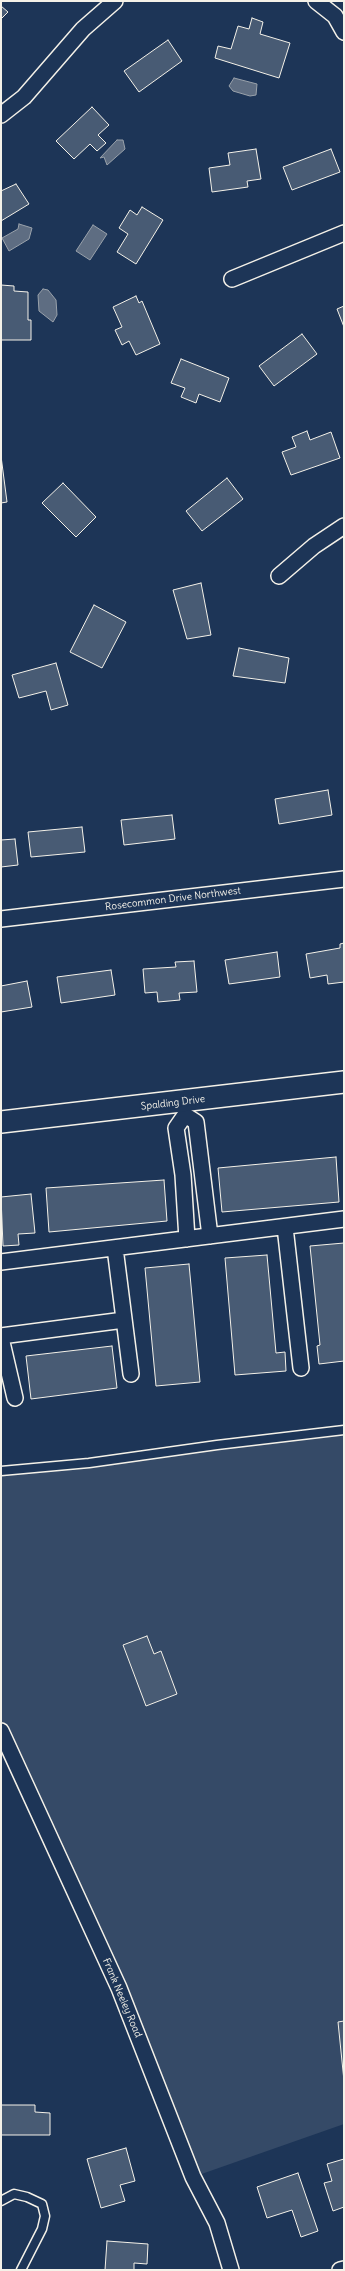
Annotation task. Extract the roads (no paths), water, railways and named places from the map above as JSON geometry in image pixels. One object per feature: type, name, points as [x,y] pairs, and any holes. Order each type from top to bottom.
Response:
[{"type":"main road","name":"Spalding Drive","points":[[1,1122],[183,1108],[344,1082]]},
{"type":"street","points":[[1,115],[24,97],[83,29],[115,1]]},
{"type":"street","points":[[316,1],[335,16],[344,32]]},
{"type":"street","points":[[232,279],[344,233]]},
{"type":"street","points":[[279,576],[314,546],[344,526]]},
{"type":"street","name":"Rosecommon Drive Northwest","points":[[1,919],[344,879]]},
{"type":"street","name":"Spalding Drive","points":[[187,1239],[183,1175],[176,1128],[183,1108],[196,1122],[210,1236]]},
{"type":"street","points":[[1,1262],[344,1220]]},
{"type":"street","points":[[285,1227],[302,1368]]},
{"type":"street","points":[[115,1248],[131,1374]]},
{"type":"street","points":[[15,1398],[1,1337],[124,1320]]},
{"type":"street","name":"Frank Neeley Road","points":[[1,1731],[120,1988],[193,2177],[217,2223],[231,2270]]},
{"type":"street","points":[[340,2270],[344,2269]]},
{"type":"lane","points":[[1,1471],[89,1464],[217,1445],[344,1430]]},
{"type":"lane","points":[[1,2201],[14,2194],[27,2197],[42,2204],[45,2216],[42,2229],[21,2270]]}]
